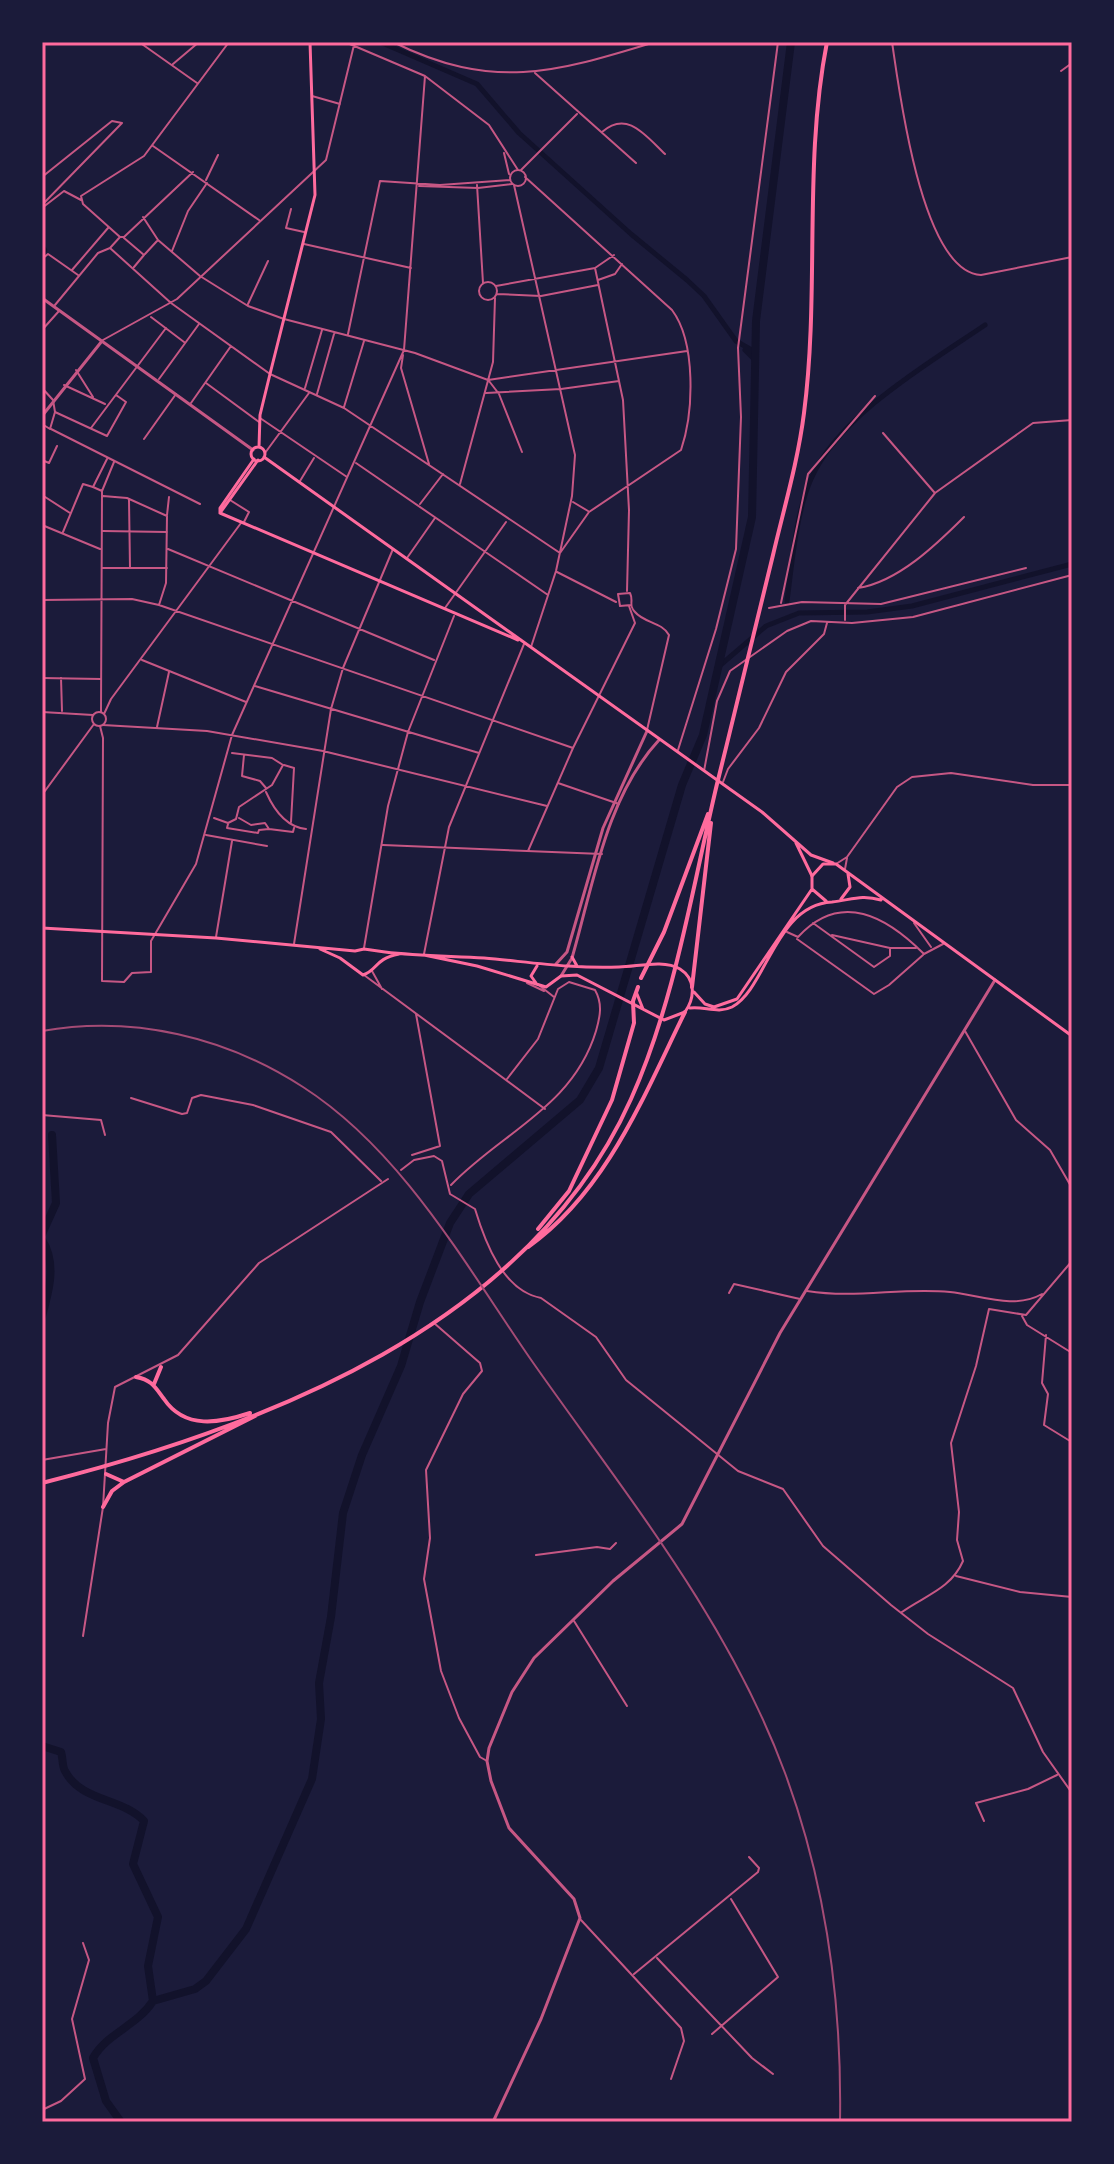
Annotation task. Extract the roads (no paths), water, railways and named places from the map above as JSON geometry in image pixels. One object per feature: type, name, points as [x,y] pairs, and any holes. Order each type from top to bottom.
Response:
[{"type":"highway","points":[[693,989],[714,797],[804,412],[815,141],[827,42]]},
{"type":"highway","points":[[103,1507],[112,1491],[124,1482],[360,1366],[433,1322],[507,1265],[581,1182],[630,1102],[648,1054],[712,809]]},
{"type":"highway","points":[[641,978],[644,966],[664,932],[712,809]]},
{"type":"highway","points":[[519,1253],[569,1191],[592,1149],[625,1060],[634,1023],[631,1004],[638,987]]},
{"type":"highway","points":[[519,1253],[558,1222],[595,1178],[632,1120],[687,1010]]},
{"type":"highway","points":[[154,1384],[161,1367]]},
{"type":"highway","points":[[136,1377],[154,1384],[174,1410],[203,1422],[226,1421],[279,1404]]},
{"type":"highway","points":[[42,1483],[203,1435],[279,1404]]},
{"type":"highway","points":[[106,1474],[124,1482]]},
{"type":"main road","points":[[310,42],[315,195],[260,420],[259,447],[264,455],[722,784],[811,855],[835,863],[884,902],[1072,1036]]},
{"type":"main road","points":[[220,513],[256,460],[253,450],[259,447]]},
{"type":"main road","points":[[220,513],[220,508],[256,460],[264,455]]},
{"type":"main road","points":[[220,513],[523,643]]},
{"type":"main road","points":[[494,630],[497,624]]},
{"type":"main road","points":[[424,955],[477,966],[539,985],[550,986],[561,976],[577,975],[664,1020],[687,1010],[723,1010],[740,1001],[786,930],[803,910],[812,889],[812,876],[794,840]]},
{"type":"main road","points":[[812,876],[823,864],[835,863]]},
{"type":"main road","points":[[837,900],[850,887],[847,872]]},
{"type":"main road","points":[[812,889],[826,901]]},
{"type":"main road","points":[[42,928],[104,934],[216,938],[355,951],[364,949],[372,953],[568,966],[664,965],[685,973],[705,1004],[714,1007],[737,999],[764,955],[803,910],[826,901],[867,896],[884,902]]},
{"type":"main road","points":[[316,947],[350,964],[355,972],[363,975],[372,970],[376,963],[402,954]]},
{"type":"main road","points":[[350,964],[355,951]]},
{"type":"main road","points":[[372,953],[376,963]]},
{"type":"main road","points":[[572,957],[577,966]]},
{"type":"main road","points":[[539,985],[531,976],[541,964]]},
{"type":"main road","points":[[644,1010],[638,987],[641,978],[649,970],[664,965]]},
{"type":"main road","points":[[687,1010],[693,989]]},
{"type":"street","points":[[139,42],[197,83]]},
{"type":"street","points":[[172,65],[199,42]]},
{"type":"street","points":[[82,200],[84,191],[144,156],[229,42]]},
{"type":"street","points":[[345,42],[425,76],[489,125],[504,152],[533,185],[615,254],[681,322],[689,351],[688,416],[681,450],[589,512],[560,553]]},
{"type":"street","points":[[393,42],[427,58],[478,73],[535,72],[655,42]]},
{"type":"street","points":[[677,752],[712,642],[736,549],[741,417],[738,348],[778,42]]},
{"type":"street","points":[[892,42],[912,165],[952,257],[966,272],[981,275],[1072,257]]},
{"type":"street","points":[[42,416],[102,341],[171,303],[326,160],[354,45]]},
{"type":"street","points":[[1061,71],[1072,63]]},
{"type":"street","points":[[535,72],[636,163]]},
{"type":"street","points":[[114,462],[102,494],[101,531],[102,981],[124,982],[132,973],[151,972],[151,941],[196,864],[232,735],[311,552],[399,367],[404,350],[412,268],[425,76]]},
{"type":"street","points":[[312,96],[341,104]]},
{"type":"street","points":[[516,197],[528,167],[578,113]]},
{"type":"street","points":[[42,177],[112,121],[122,123],[42,206]]},
{"type":"street","points":[[602,132],[613,122],[623,121],[644,134],[665,154]]},
{"type":"street","points":[[152,145],[261,221]]},
{"type":"street","points":[[504,152],[538,280],[575,455],[571,501],[556,571],[530,648]]},
{"type":"street","points":[[171,251],[218,155]]},
{"type":"street","points":[[348,335],[380,181],[478,188],[512,181],[519,170],[528,167]]},
{"type":"street","points":[[54,307],[98,253],[110,248],[193,172]]},
{"type":"street","points":[[418,185],[512,181],[533,185]]},
{"type":"street","points":[[477,183],[483,283],[478,291],[482,299],[541,296],[598,285]]},
{"type":"street","points":[[42,206],[64,191],[82,200],[144,255]]},
{"type":"street","points":[[291,209],[286,228],[305,233]]},
{"type":"street","points":[[143,217],[158,240],[200,276],[248,306],[322,330],[404,350],[488,380],[617,364],[689,351]]},
{"type":"street","points":[[72,270],[109,227]]},
{"type":"street","points":[[134,268],[158,240]]},
{"type":"street","points":[[302,244],[412,268]]},
{"type":"street","points":[[110,248],[171,303],[270,374],[344,408],[560,553]]},
{"type":"street","points":[[42,259],[48,254],[79,276]]},
{"type":"street","points":[[483,283],[496,286],[595,268],[615,254]]},
{"type":"street","points":[[248,306],[268,261]]},
{"type":"street","points":[[597,280],[615,274],[624,263]]},
{"type":"street","points":[[595,268],[621,381],[629,485],[625,591],[617,600]]},
{"type":"street","points":[[460,485],[494,347],[496,286]]},
{"type":"street","points":[[42,298],[253,450]]},
{"type":"street","points":[[42,330],[59,310]]},
{"type":"street","points":[[150,316],[185,343]]},
{"type":"street","points":[[158,380],[199,324]]},
{"type":"street","points":[[91,429],[106,404],[166,328]]},
{"type":"street","points":[[305,389],[322,330]]},
{"type":"street","points":[[317,395],[335,332]]},
{"type":"street","points":[[344,408],[364,339]]},
{"type":"street","points":[[190,404],[231,346]]},
{"type":"street","points":[[399,367],[430,464]]},
{"type":"street","points":[[76,370],[94,398]]},
{"type":"street","points":[[488,380],[499,394],[522,452]]},
{"type":"street","points":[[485,393],[561,389],[621,381]]},
{"type":"street","points":[[205,382],[348,478]]},
{"type":"street","points":[[64,385],[106,404]]},
{"type":"street","points":[[42,388],[53,400],[55,412],[50,429]]},
{"type":"street","points":[[264,455],[310,391]]},
{"type":"street","points":[[144,439],[177,394]]},
{"type":"street","points":[[55,412],[107,436],[126,402],[116,395]]},
{"type":"street","points":[[781,604],[808,474],[875,396]]},
{"type":"street","points":[[845,622],[845,605],[935,493],[1033,423],[1072,420]]},
{"type":"street","points":[[42,424],[200,504]]},
{"type":"street","points":[[883,433],[935,493]]},
{"type":"street","points":[[42,460],[49,463],[62,435]]},
{"type":"street","points":[[300,481],[315,457]]},
{"type":"street","points":[[93,487],[107,458]]},
{"type":"street","points":[[355,462],[548,595]]},
{"type":"street","points":[[420,504],[443,473]]},
{"type":"street","points":[[63,533],[83,484],[102,494],[129,499],[167,516]]},
{"type":"street","points":[[159,605],[167,568],[167,516],[172,491]]},
{"type":"street","points":[[42,495],[72,513]]},
{"type":"street","points":[[129,499],[130,568]]},
{"type":"street","points":[[42,712],[102,713],[249,512],[230,500]]},
{"type":"street","points":[[571,501],[589,512]]},
{"type":"street","points":[[407,558],[436,517]]},
{"type":"street","points":[[857,589],[892,574],[931,548],[964,517]]},
{"type":"street","points":[[444,609],[507,520]]},
{"type":"street","points":[[42,525],[101,550]]},
{"type":"street","points":[[101,531],[167,532]]},
{"type":"street","points":[[294,945],[331,709],[343,668],[393,548]]},
{"type":"street","points":[[168,549],[211,564],[435,660]]},
{"type":"street","points":[[101,568],[167,568]]},
{"type":"street","points":[[769,608],[814,602],[881,604],[1026,568]]},
{"type":"street","points":[[555,965],[567,952],[613,802],[647,731],[669,635],[665,628],[637,614],[630,606],[556,571]]},
{"type":"street","points":[[704,771],[717,701],[730,671],[787,631],[811,621],[913,617],[1072,575]]},
{"type":"street","points":[[528,851],[573,748],[635,620],[630,606],[633,598],[625,591]]},
{"type":"street","points":[[42,600],[102,599],[159,605],[573,748]]},
{"type":"street","points":[[364,949],[381,845],[398,768],[408,732],[455,614]]},
{"type":"street","points":[[722,784],[728,769],[759,728],[786,672],[824,634],[827,622]]},
{"type":"street","points":[[424,955],[444,847],[523,643]]},
{"type":"street","points":[[142,660],[247,702]]},
{"type":"street","points":[[157,729],[169,672]]},
{"type":"street","points":[[42,678],[102,679]]},
{"type":"street","points":[[61,678],[62,712]]},
{"type":"street","points":[[255,686],[480,754]]},
{"type":"street","points":[[42,795],[94,724],[93,715]]},
{"type":"street","points":[[94,724],[232,735],[323,751],[547,806]]},
{"type":"street","points":[[561,976],[572,957],[602,854],[620,805],[635,772],[659,740]]},
{"type":"street","points":[[232,753],[272,758],[294,768],[291,822]]},
{"type":"street","points":[[244,755],[242,776],[260,781],[275,811],[291,822],[294,828]]},
{"type":"street","points":[[238,817],[239,807],[266,790],[283,765]]},
{"type":"street","points":[[835,863],[847,857],[897,787],[912,777],[951,773],[1033,785],[1072,785]]},
{"type":"street","points":[[558,783],[620,805]]},
{"type":"street","points":[[228,823],[238,817]]},
{"type":"street","points":[[238,817],[251,825],[265,823],[269,829]]},
{"type":"street","points":[[214,818],[228,823]]},
{"type":"street","points":[[228,823],[227,828],[258,833],[259,830],[269,829],[293,832],[294,828]]},
{"type":"street","points":[[247,831],[251,825]]},
{"type":"street","points":[[294,828],[306,829]]},
{"type":"street","points":[[205,835],[267,846]]},
{"type":"street","points":[[216,938],[232,841]]},
{"type":"street","points":[[381,845],[602,854]]},
{"type":"street","points":[[847,857],[847,872]]},
{"type":"street","points":[[794,937],[812,922],[831,913],[865,915],[893,927],[924,954]]},
{"type":"street","points":[[812,922],[876,967],[890,956],[890,948]]},
{"type":"street","points":[[914,923],[929,940],[931,948]]},
{"type":"street","points":[[786,930],[874,994],[889,985],[931,948],[943,944]]},
{"type":"street","points":[[829,935],[890,948],[917,948]]},
{"type":"street","points":[[372,970],[383,990]]},
{"type":"street","points":[[363,975],[546,1109]]},
{"type":"street","points":[[671,2079],[683,2032],[580,1920],[574,1899],[509,1828],[487,1761],[492,1739],[520,1676],[573,1620],[682,1524],[801,1299],[995,980]]},
{"type":"street","points":[[527,983],[555,997]]},
{"type":"street","points":[[450,1186],[468,1167],[546,1109],[572,1081],[584,1062],[601,1005],[595,990],[578,983],[563,984],[538,1039],[507,1079]]},
{"type":"street","points":[[539,985],[544,992]]},
{"type":"street","points":[[412,1155],[440,1146],[416,1012]]},
{"type":"street","points":[[964,1030],[1016,1120],[1050,1150],[1072,1188]]},
{"type":"street","points":[[131,1098],[182,1114],[187,1113],[192,1098],[201,1095],[299,1119],[331,1132],[383,1182]]},
{"type":"street","points":[[42,1115],[101,1120],[105,1135]]},
{"type":"street","points":[[401,1170],[414,1160],[434,1156],[442,1161],[454,1198],[475,1209],[490,1256],[508,1275],[533,1297],[541,1298],[596,1337],[626,1380],[738,1471],[783,1489],[823,1546],[901,1613],[1013,1688],[1043,1752],[1072,1793]]},
{"type":"street","points":[[83,1636],[103,1507],[112,1391],[161,1367],[189,1345],[213,1312],[259,1263],[388,1179]]},
{"type":"street","points":[[901,1613],[930,1597],[955,1575],[963,1561],[957,1540],[959,1512],[951,1443],[976,1366],[989,1309],[1026,1315],[1072,1261]]},
{"type":"street","points":[[729,1293],[734,1284],[801,1299]]},
{"type":"street","points":[[806,1291],[883,1295],[929,1290],[1017,1302],[1046,1292]]},
{"type":"street","points":[[1022,1315],[1027,1325],[1072,1353]]},
{"type":"street","points":[[433,1322],[480,1363],[482,1371],[463,1394],[426,1470],[430,1538],[424,1579],[448,1691],[480,1757],[487,1761]]},
{"type":"street","points":[[1046,1335],[1042,1383],[1048,1394],[1044,1425],[1070,1441]]},
{"type":"street","points":[[42,1460],[107,1449]]},
{"type":"street","points":[[536,1555],[597,1547],[610,1549],[616,1543]]},
{"type":"street","points":[[955,1575],[1020,1592],[1072,1597]]},
{"type":"street","points":[[573,1620],[627,1706]]},
{"type":"street","points":[[984,1821],[976,1803],[1028,1789],[1058,1774]]},
{"type":"street","points":[[633,1975],[758,1872],[759,1868],[749,1857]]},
{"type":"street","points":[[712,2034],[778,1977],[730,1898]]},
{"type":"street","points":[[493,2122],[541,2019],[580,1920]]},
{"type":"street","points":[[42,2110],[61,2101],[85,2079],[72,2019],[89,1960],[83,1943]]},
{"type":"street","points":[[656,1957],[752,2058],[773,2074]]},
{"type":"waterway","points":[[380,42],[477,84],[519,133],[687,280],[704,296],[736,341],[755,352]]},
{"type":"waterway","points":[[153,2001],[195,1989],[206,1981],[246,1929],[312,1779],[321,1719],[319,1683],[331,1617],[343,1513],[362,1455],[401,1366],[420,1302],[450,1223],[469,1194],[580,1100],[599,1068],[682,785],[703,735],[752,517],[756,321],[791,42]]},
{"type":"waterway","points":[[787,601],[802,507],[811,479],[824,456],[842,434],[887,393],[985,325]]},
{"type":"waterway","points":[[745,350],[755,360]]},
{"type":"waterway","points":[[717,668],[766,626],[799,613],[867,612],[912,606],[1072,564]]},
{"type":"waterway","points":[[42,1234],[56,1203],[52,1135]]},
{"type":"waterway","points":[[42,1240],[50,1268],[42,1316]]},
{"type":"waterway","points":[[42,1746],[61,1752],[65,1771],[81,1789],[125,1808],[144,1821],[133,1864],[158,1917],[148,1966],[153,2001]]},
{"type":"waterway","points":[[121,2122],[106,2101],[93,2058],[106,2042],[139,2017],[153,2001]]},
{"type":"railway","points":[[42,1031],[111,1026],[145,1029],[178,1034],[243,1055],[303,1087],[339,1114],[372,1144],[431,1214],[673,1561],[735,1663],[762,1717],[799,1815],[821,1901],[838,2033],[840,2122]]}]
